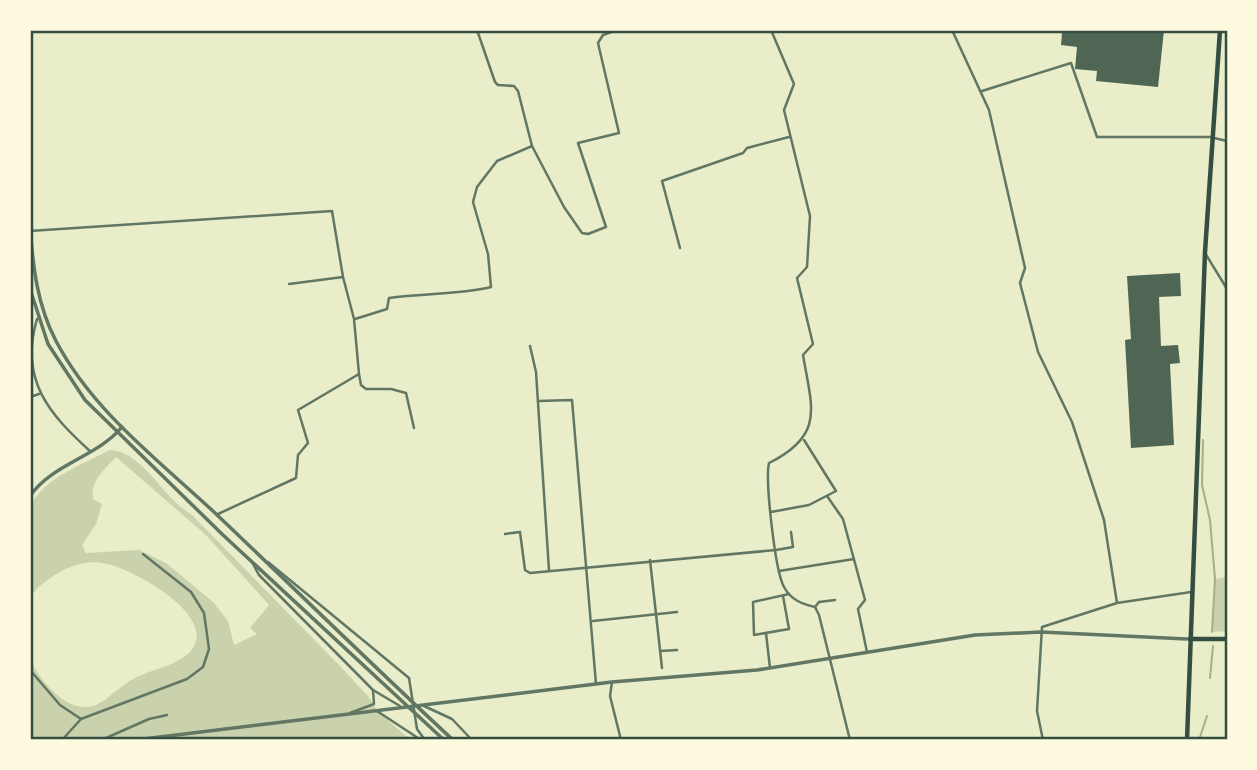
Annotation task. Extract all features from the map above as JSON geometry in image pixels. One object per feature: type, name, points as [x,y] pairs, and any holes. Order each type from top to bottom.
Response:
[{"type":"main road","points":[[1187,740],[1210,137],[1220,30]]},
{"type":"main road","points":[[1189,639],[1227,639]]},
{"type":"street","points":[[477,30],[495,82],[498,85],[514,86],[518,92],[532,146],[564,206],[582,233],[588,234],[606,227],[578,143],[619,133],[598,43],[603,35],[617,30]]},
{"type":"street","points":[[771,30],[794,84],[784,110],[810,216],[807,267],[797,278],[813,344],[803,355],[812,422],[804,440],[792,452],[769,463],[771,512],[779,571],[789,594],[799,603],[815,607]]},
{"type":"street","points":[[952,30],[982,91],[999,147],[1025,268],[1020,283],[1023,295],[1038,352],[1072,422],[1104,520],[1117,603]]},
{"type":"street","points":[[982,91],[1070,64],[1097,137],[1210,137],[1227,141]]},
{"type":"street","points":[[680,248],[662,181],[743,153],[747,148],[789,137]]},
{"type":"street","points":[[354,319],[387,309],[388,299],[415,295],[458,295],[491,288],[488,254],[473,202],[477,187],[497,161],[532,146]]},
{"type":"street","points":[[414,428],[403,391],[366,389],[361,384],[354,319],[343,277],[332,211],[30,230],[33,268],[42,309],[55,340],[90,394],[122,428],[217,515],[256,556],[388,678],[443,740]]},
{"type":"street","points":[[1205,252],[1227,289]]},
{"type":"street","points":[[289,284],[343,277]]},
{"type":"street","points":[[30,289],[37,319],[68,379],[117,433],[383,684],[453,740]]},
{"type":"street","points":[[37,319],[34,331],[34,361],[39,394],[62,426],[91,452]]},
{"type":"street","points":[[530,346],[538,401],[549,570]]},
{"type":"street","points":[[217,515],[296,478],[298,455],[308,443],[298,411],[359,374]]},
{"type":"street","points":[[30,397],[39,394]]},
{"type":"street","points":[[538,401],[572,400],[597,684]]},
{"type":"street","points":[[30,496],[42,482],[91,452],[122,428]]},
{"type":"street","points":[[771,512],[809,505],[836,491],[804,440]]},
{"type":"street","points":[[827,496],[843,519],[865,600],[858,609],[867,652]]},
{"type":"street","points":[[505,534],[520,532],[525,570],[549,570],[793,548],[791,532]]},
{"type":"street","points":[[62,740],[81,719],[187,679],[203,667],[209,634],[204,613],[191,592],[143,554]]},
{"type":"street","points":[[256,556],[278,567],[409,678],[416,729],[423,740]]},
{"type":"street","points":[[779,571],[854,559]]},
{"type":"street","points":[[650,560],[662,668]]},
{"type":"street","points":[[251,561],[259,575],[373,690],[403,708]]},
{"type":"street","points":[[1043,740],[1037,711],[1042,627],[1117,603],[1191,592]]},
{"type":"street","points":[[783,596],[789,629],[754,635],[753,601],[789,594]]},
{"type":"street","points":[[815,607],[819,602],[835,600]]},
{"type":"street","points":[[815,607],[831,658],[850,740]]},
{"type":"street","points":[[593,621],[677,612]]},
{"type":"street","points":[[135,740],[612,682],[770,668],[975,635],[1041,632],[1189,639]]},
{"type":"street","points":[[766,633],[770,668]]},
{"type":"street","points":[[661,651],[677,650]]},
{"type":"street","points":[[30,670],[60,705],[81,719]]},
{"type":"street","points":[[612,682],[610,696],[621,740]]},
{"type":"street","points":[[347,714],[374,704],[373,690]]},
{"type":"street","points":[[422,705],[452,719],[472,740]]},
{"type":"street","points":[[377,711],[423,740]]},
{"type":"street","points":[[106,738],[149,719],[167,715]]},
{"type":"green space","points":[[110,450],[122,453],[143,467],[337,663],[368,696],[378,712],[411,740],[30,740],[30,659],[57,695],[77,706],[87,707],[103,701],[140,675],[182,659],[193,648],[197,635],[192,621],[168,595],[134,574],[107,564],[86,563],[64,570],[42,584],[30,599],[30,508],[53,480]],"holes":[[[116,457],[206,535],[269,605],[250,628],[257,634],[234,645],[228,621],[213,602],[166,563],[139,550],[86,553],[82,545],[96,524],[102,504],[93,499],[93,487]]]},
{"type":"green space","points":[[1227,577],[1227,631],[1212,632],[1215,579]]},
{"type":"building","points":[[1051,30],[1164,30],[1158,87],[1096,81],[1097,71],[1075,69],[1077,47],[1061,45],[1062,33]]},
{"type":"building","points":[[1180,273],[1181,296],[1159,297],[1161,346],[1178,345],[1180,363],[1170,364],[1174,445],[1131,448],[1125,340],[1131,339],[1127,276]]},
{"type":"waterway","points":[[1203,440],[1202,485],[1210,520],[1215,579],[1212,632]]},
{"type":"waterway","points":[[1210,678],[1213,646]]},
{"type":"waterway","points":[[1199,740],[1207,716]]}]
